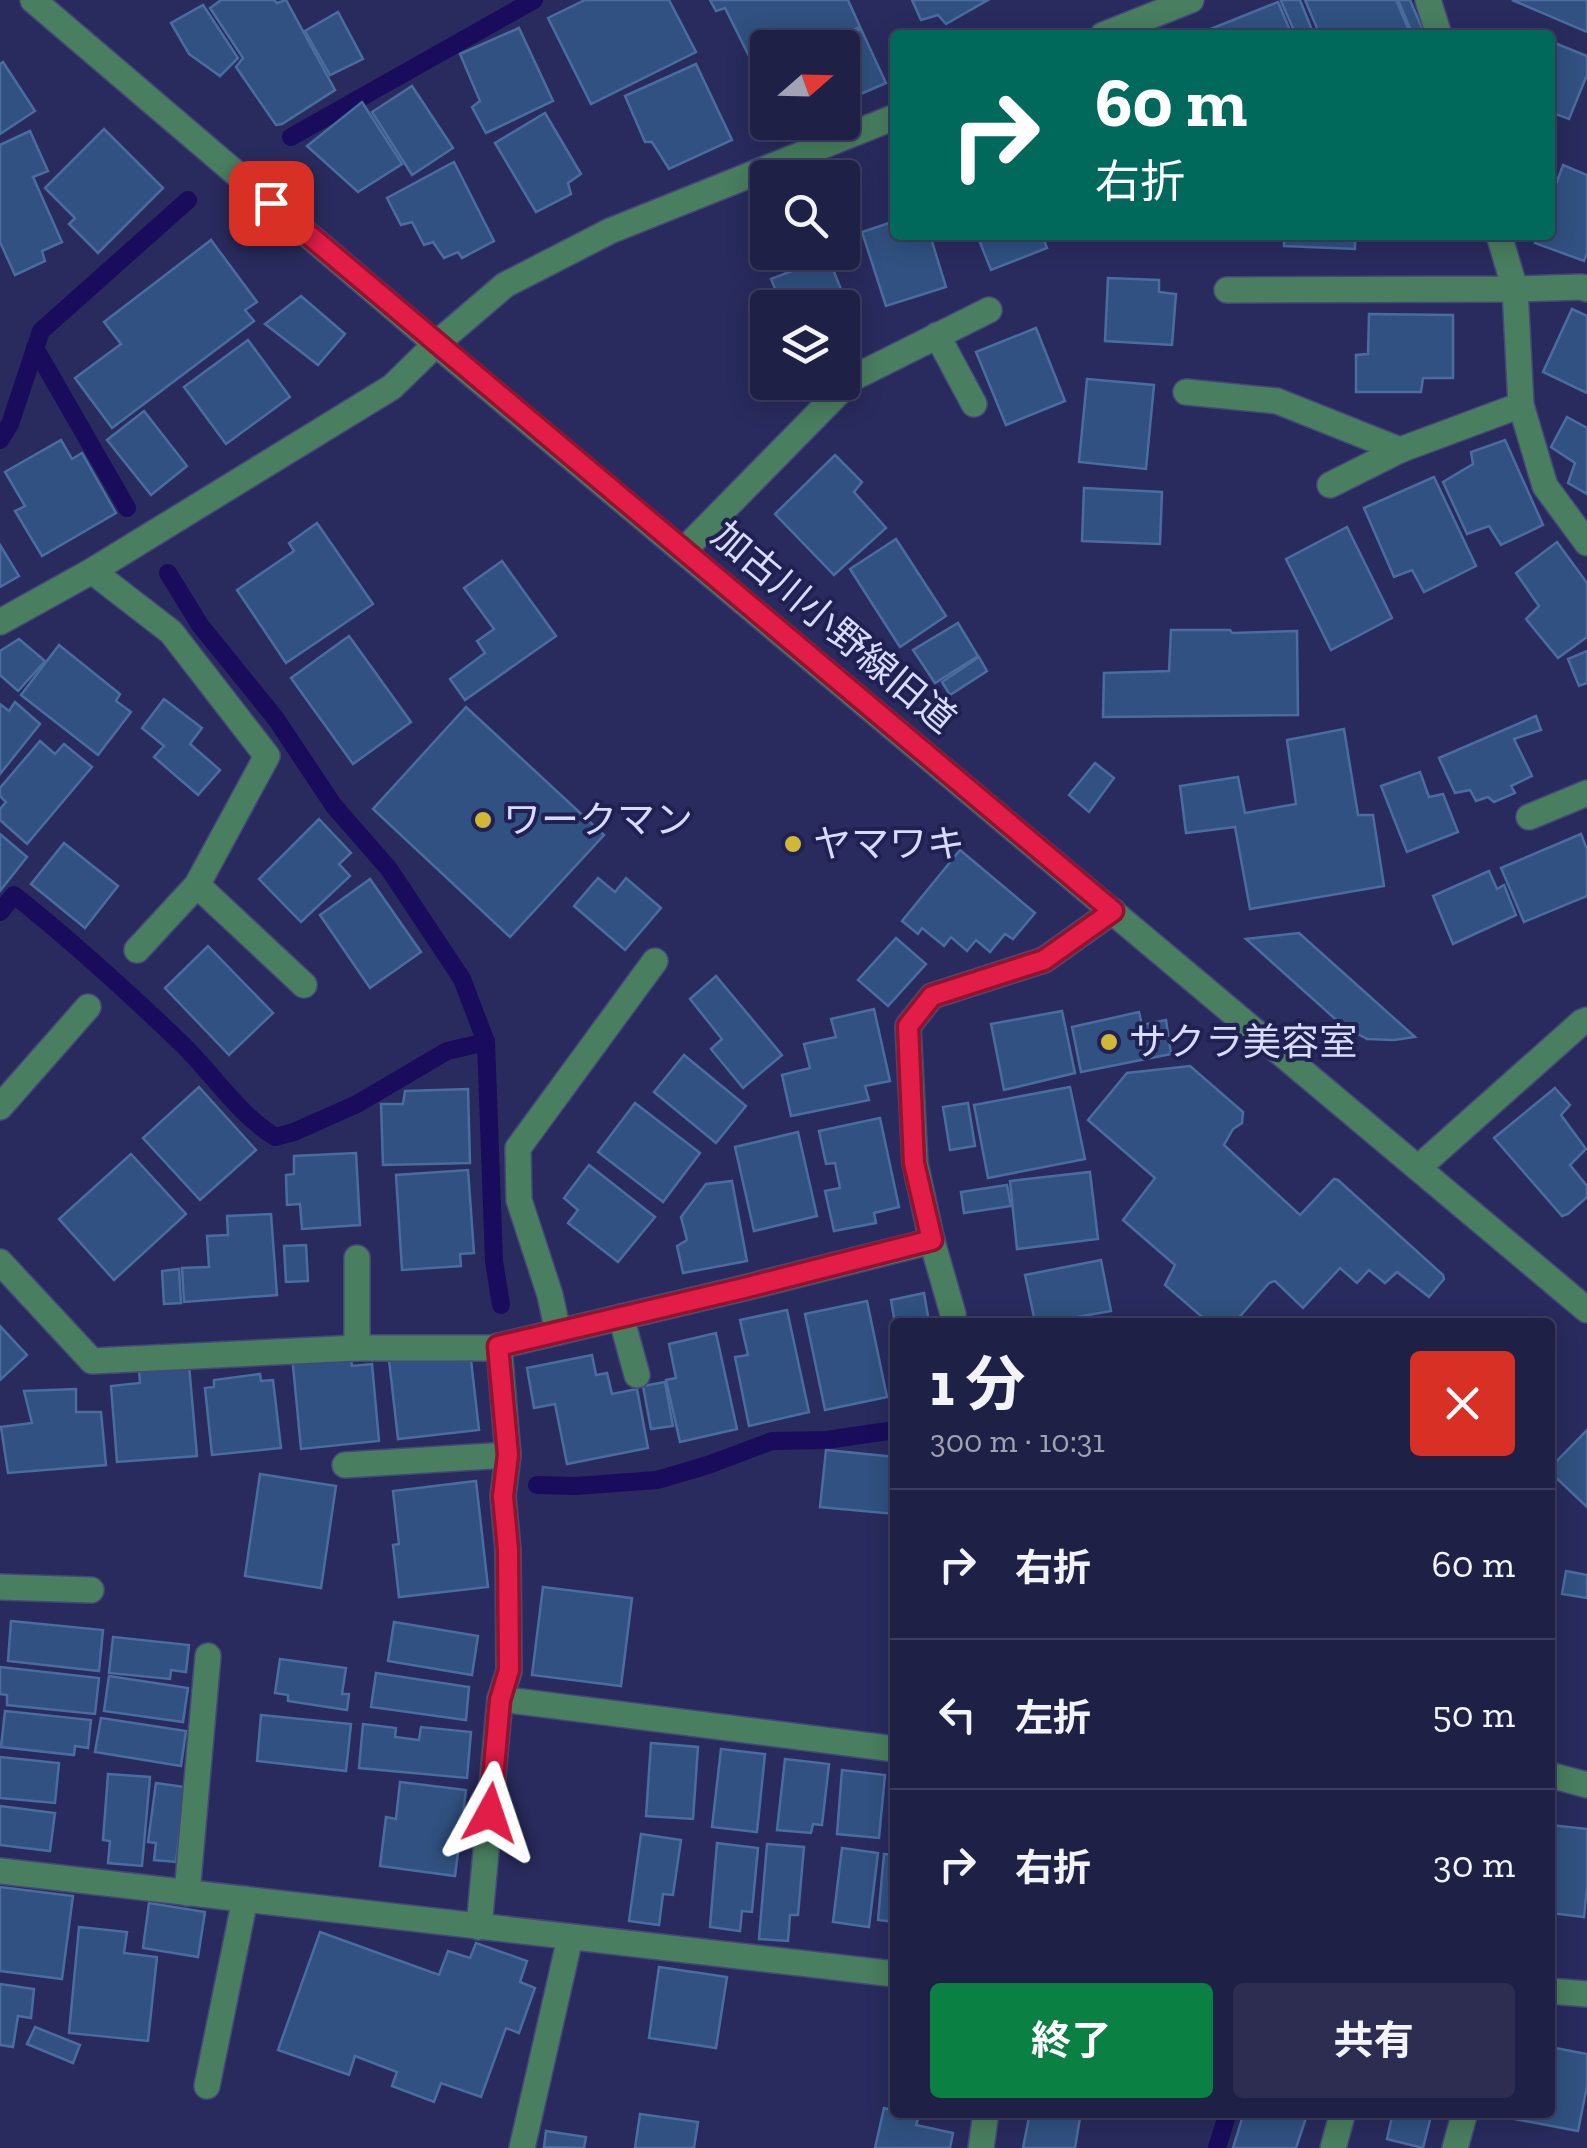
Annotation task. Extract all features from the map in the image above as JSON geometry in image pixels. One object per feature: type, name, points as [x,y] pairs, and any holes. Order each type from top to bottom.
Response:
[{"type":"street","name":"加古川小野線旧道","points":[[33,0],[436,344],[1587,1310]]},
{"type":"street","points":[[1116,30],[1191,0]]},
{"type":"street","points":[[1428,0],[1438,30]]},
{"type":"street","points":[[0,622],[92,571],[392,387],[504,286],[610,230],[890,120]]},
{"type":"street","points":[[1500,240],[1514,290],[1521,405],[1545,486],[1587,543]]},
{"type":"street","points":[[1227,290],[1514,290],[1582,286],[1587,289]]},
{"type":"street","points":[[684,550],[853,378],[989,310]]},
{"type":"street","points":[[937,335],[974,404]]},
{"type":"street","points":[[1186,392],[1277,401],[1400,450]]},
{"type":"street","points":[[1330,485],[1400,450],[1521,405]]},
{"type":"street","points":[[92,571],[171,632],[267,756],[197,885],[137,950]]},
{"type":"street","points":[[1529,817],[1587,793]]},
{"type":"street","points":[[197,885],[304,985]]},
{"type":"street","points":[[953,1314],[914,1163],[908,1026],[932,996],[1044,960],[1113,911]]},
{"type":"street","points":[[558,1332],[519,1200],[518,1148],[655,961]]},
{"type":"street","points":[[0,1107],[88,1006]]},
{"type":"street","points":[[1418,1168],[1587,1020]]},
{"type":"street","points":[[0,1262],[92,1361],[358,1348],[498,1346],[932,1240]]},
{"type":"street","points":[[357,1258],[358,1348]]},
{"type":"street","points":[[621,1317],[637,1374]]},
{"type":"street","points":[[479,1926],[500,1700],[509,1670],[508,1550],[503,1496],[508,1455],[498,1346]]},
{"type":"street","points":[[344,1465],[508,1455]]},
{"type":"street","points":[[0,1587],[91,1590]]},
{"type":"street","points":[[187,1892],[208,1656]]},
{"type":"street","points":[[500,1700],[890,1749]]},
{"type":"street","points":[[1555,1777],[1587,1785]]},
{"type":"street","points":[[0,1870],[890,1973]]},
{"type":"street","points":[[207,2086],[244,1899]]},
{"type":"street","points":[[522,2148],[570,1938]]},
{"type":"street","points":[[1555,1991],[1587,1994]]},
{"type":"street","points":[[982,2148],[985,2118]]},
{"type":"street","points":[[1333,2148],[1341,2118]]},
{"type":"street","points":[[1455,2148],[1462,2118]]},
{"type":"building","points":[[221,0],[286,0],[335,90],[276,125],[236,67],[243,58],[210,8]]},
{"type":"building","points":[[585,0],[669,0],[696,52],[591,104],[548,18]]},
{"type":"building","points":[[710,0],[848,0],[860,27],[750,30],[750,58],[725,8],[716,11]]},
{"type":"building","points":[[912,0],[988,0],[946,24],[938,15],[921,20]]},
{"type":"building","points":[[1300,0],[1312,30],[1294,30],[1281,1]]},
{"type":"building","points":[[1305,0],[1396,0],[1409,30],[1318,30]]},
{"type":"building","points":[[1398,0],[1410,0],[1423,30],[1411,30]]},
{"type":"building","points":[[1512,0],[1587,0],[1587,32]]},
{"type":"building","points":[[1278,2],[1290,30],[1208,30]]},
{"type":"building","points":[[203,5],[238,58],[220,76],[189,54],[171,23]]},
{"type":"building","points":[[338,12],[363,59],[330,75],[305,31]]},
{"type":"building","points":[[519,28],[553,101],[486,133],[472,107],[480,101],[460,54]]},
{"type":"building","points":[[861,29],[886,83],[860,94],[860,30]]},
{"type":"building","points":[[1555,43],[1587,56],[1587,75],[1569,119],[1555,114]]},
{"type":"building","points":[[3,62],[35,111],[0,134],[0,64]]},
{"type":"building","points":[[696,64],[732,140],[669,169],[652,142],[645,142],[625,96]]},
{"type":"building","points":[[412,86],[453,148],[412,175],[372,112]]},
{"type":"building","points":[[362,102],[402,164],[358,192],[307,146]]},
{"type":"building","points":[[545,113],[581,174],[568,183],[571,194],[536,212],[495,143]]},
{"type":"building","points":[[104,129],[163,188],[98,253],[69,224],[75,218],[45,188]]},
{"type":"building","points":[[30,131],[48,171],[33,177],[62,242],[42,251],[45,261],[15,275],[0,242],[0,145]]},
{"type":"building","points":[[454,162],[494,241],[462,258],[458,252],[444,258],[433,242],[424,245],[412,222],[401,225],[387,198]]},
{"type":"building","points":[[1563,165],[1587,175],[1584,261],[1535,243],[1555,240],[1555,187]]},
{"type":"building","points":[[890,223],[890,240],[932,240],[946,287],[886,306],[862,232]]},
{"type":"building","points":[[211,240],[257,302],[245,310],[254,321],[112,428],[75,378],[121,344],[104,322]]},
{"type":"building","points":[[979,240],[1044,240],[1047,248],[991,270]]},
{"type":"building","points":[[1284,240],[1355,240],[1355,249],[1284,246]]},
{"type":"building","points":[[794,270],[833,270],[841,290],[776,290],[771,279]]},
{"type":"building","points":[[1108,278],[1159,280],[1159,292],[1176,294],[1172,345],[1105,341]]},
{"type":"building","points":[[301,296],[345,334],[318,365],[265,324]]},
{"type":"building","points":[[1572,309],[1587,316],[1587,393],[1543,372]]},
{"type":"building","points":[[1369,314],[1453,315],[1453,378],[1423,378],[1421,392],[1356,392],[1356,355],[1368,354]]},
{"type":"building","points":[[1036,328],[1065,401],[1006,425],[976,352]]},
{"type":"building","points":[[248,340],[290,397],[226,444],[184,387]]},
{"type":"building","points":[[1087,379],[1154,385],[1146,469],[1079,462]]},
{"type":"building","points":[[144,411],[187,466],[151,495],[107,440]]},
{"type":"building","points":[[1567,417],[1587,428],[1587,494],[1568,483],[1575,463],[1551,447]]},
{"type":"building","points":[[61,440],[72,459],[82,453],[116,513],[42,556],[15,511],[25,506],[5,472]]},
{"type":"building","points":[[1505,440],[1543,525],[1501,545],[1489,526],[1467,534],[1443,482],[1473,464],[1471,452]]},
{"type":"building","points":[[835,455],[862,482],[854,492],[886,528],[834,575],[775,514]]},
{"type":"building","points":[[1434,477],[1476,566],[1424,592],[1412,570],[1394,577],[1364,508]]},
{"type":"building","points":[[1084,488],[1162,492],[1160,544],[1082,541]]},
{"type":"building","points":[[317,523],[373,604],[286,663],[237,590],[294,551],[289,543]]},
{"type":"building","points":[[1347,527],[1392,618],[1331,650],[1286,559]]},
{"type":"building","points":[[896,539],[946,616],[900,647],[850,569]]},
{"type":"building","points":[[1557,542],[1587,583],[1587,637],[1558,658],[1526,619],[1539,606],[1516,573]]},
{"type":"building","points":[[0,545],[19,576],[0,587]]},
{"type":"building","points":[[502,561],[556,636],[465,700],[450,679],[485,653],[477,641],[494,629],[464,588]]},
{"type":"building","points":[[958,623],[978,656],[935,683],[913,650]]},
{"type":"building","points":[[1171,630],[1297,631],[1298,715],[1103,717],[1104,673],[1169,671]]},
{"type":"building","points":[[349,636],[411,722],[353,764],[291,678]]},
{"type":"building","points":[[19,639],[45,661],[18,691],[0,675],[0,651]]},
{"type":"building","points":[[59,645],[120,694],[116,701],[131,712],[98,755],[21,695]]},
{"type":"building","points":[[1587,651],[1587,683],[1579,686],[1568,659]]},
{"type":"building","points":[[979,657],[987,671],[950,695],[942,682]]},
{"type":"building","points":[[164,699],[202,728],[190,744],[220,770],[198,795],[154,757],[164,746],[142,728]]},
{"type":"building","points":[[15,702],[40,724],[0,774],[0,704],[9,711]]},
{"type":"building","points":[[466,707],[604,835],[510,937],[373,809]]},
{"type":"building","points":[[1536,716],[1541,730],[1514,739],[1532,776],[1511,786],[1515,793],[1494,802],[1488,797],[1476,801],[1470,790],[1455,793],[1439,758]]},
{"type":"building","points":[[1344,729],[1358,815],[1373,815],[1384,886],[1250,909],[1235,827],[1186,833],[1180,786],[1238,777],[1245,813],[1296,804],[1287,740]]},
{"type":"building","points":[[40,741],[55,754],[64,744],[92,767],[27,844],[0,820],[0,809],[6,802],[0,796],[0,788]]},
{"type":"building","points":[[1095,763],[1114,778],[1089,812],[1069,795]]},
{"type":"building","points":[[1420,772],[1429,797],[1443,794],[1458,832],[1407,852],[1381,786]]},
{"type":"building","points":[[319,819],[351,853],[339,864],[350,876],[301,922],[259,879]]},
{"type":"building","points":[[0,834],[27,857],[0,891]]},
{"type":"building","points":[[1581,834],[1587,849],[1587,896],[1524,922],[1501,868]]},
{"type":"building","points":[[64,843],[118,886],[85,928],[31,884]]},
{"type":"building","points":[[960,850],[1035,913],[1013,939],[1005,934],[990,952],[976,940],[967,951],[951,937],[944,946],[922,928],[918,934],[902,921]]},
{"type":"building","points":[[1489,871],[1497,889],[1504,885],[1516,915],[1453,944],[1433,896]]},
{"type":"building","points":[[598,878],[615,892],[626,878],[661,908],[625,950],[574,906]]},
{"type":"building","points":[[370,879],[421,952],[370,988],[320,915]]},
{"type":"building","points":[[1299,933],[1415,1037],[1367,1039],[1342,1025],[1246,939]]},
{"type":"building","points":[[896,938],[926,964],[888,1006],[858,980]]},
{"type":"building","points":[[208,946],[273,1013],[229,1055],[165,988]]},
{"type":"building","points":[[716,976],[782,1055],[743,1088],[711,1049],[722,1039],[690,999]]},
{"type":"building","points":[[874,1009],[890,1081],[865,1086],[869,1100],[791,1116],[782,1075],[810,1068],[804,1044],[836,1037],[831,1019]]},
{"type":"building","points":[[1062,1011],[1075,1073],[1004,1090],[991,1024]]},
{"type":"building","points":[[1139,1012],[1142,1025],[1166,1020],[1171,1054],[1081,1072],[1072,1027]]},
{"type":"building","points":[[684,1055],[746,1106],[716,1143],[654,1092]]},
{"type":"building","points":[[1190,1066],[1243,1112],[1242,1123],[1233,1129],[1224,1145],[1300,1215],[1334,1179],[1338,1180],[1444,1279],[1429,1297],[1397,1272],[1385,1283],[1369,1270],[1357,1283],[1340,1268],[1303,1308],[1275,1281],[1238,1318],[1203,1318],[1165,1285],[1175,1265],[1123,1220],[1155,1178],[1088,1120],[1127,1073]]},
{"type":"building","points":[[199,1087],[256,1150],[200,1200],[143,1138]]},
{"type":"building","points":[[1070,1087],[1085,1159],[988,1178],[974,1105]]},
{"type":"building","points":[[1555,1088],[1570,1105],[1561,1115],[1586,1149],[1570,1165],[1587,1186],[1587,1197],[1562,1216],[1494,1138]]},
{"type":"building","points":[[468,1089],[470,1163],[383,1165],[381,1104],[403,1104],[405,1091]]},
{"type":"building","points":[[635,1103],[700,1153],[663,1202],[598,1152]]},
{"type":"building","points":[[968,1103],[975,1146],[950,1150],[943,1107]]},
{"type":"building","points":[[880,1118],[899,1207],[874,1213],[876,1223],[834,1231],[825,1191],[840,1188],[835,1163],[826,1164],[819,1131]]},
{"type":"building","points":[[798,1132],[817,1216],[754,1231],[735,1147]]},
{"type":"building","points":[[356,1153],[360,1225],[302,1229],[300,1204],[287,1205],[286,1175],[294,1174],[294,1156]]},
{"type":"building","points":[[131,1154],[186,1214],[114,1280],[59,1219]]},
{"type":"building","points":[[589,1165],[655,1217],[618,1262],[568,1223],[578,1210],[564,1198]]},
{"type":"building","points":[[468,1170],[474,1253],[460,1254],[461,1266],[402,1270],[396,1175]]},
{"type":"building","points":[[1090,1172],[1098,1239],[1017,1249],[1010,1181]]},
{"type":"building","points":[[732,1181],[747,1261],[683,1273],[677,1246],[687,1240],[681,1217],[706,1184]]},
{"type":"building","points":[[1007,1185],[1011,1206],[964,1213],[961,1192]]},
{"type":"building","points":[[271,1214],[277,1295],[184,1302],[182,1268],[209,1267],[207,1236],[228,1235],[227,1216]]},
{"type":"building","points":[[306,1245],[308,1281],[286,1282],[284,1246]]},
{"type":"building","points":[[1101,1260],[1111,1311],[1072,1318],[1034,1318],[1025,1275]]},
{"type":"building","points":[[179,1269],[181,1303],[164,1304],[162,1271]]},
{"type":"building","points":[[924,1293],[928,1318],[894,1318],[891,1300]]},
{"type":"building","points":[[867,1301],[887,1397],[825,1410],[805,1314]]},
{"type":"building","points":[[787,1310],[809,1412],[749,1426],[735,1357],[748,1355],[740,1320]]},
{"type":"building","points":[[0,1326],[27,1355],[0,1380]]},
{"type":"building","points":[[716,1333],[737,1429],[680,1442],[666,1380],[676,1378],[669,1344]]},
{"type":"building","points":[[350,1349],[352,1366],[372,1364],[379,1441],[301,1449],[292,1355]]},
{"type":"building","points":[[456,1353],[457,1361],[471,1360],[479,1430],[398,1439],[389,1360]]},
{"type":"building","points":[[592,1355],[596,1375],[607,1373],[612,1394],[637,1389],[648,1448],[567,1464],[555,1404],[534,1408],[527,1368]]},
{"type":"building","points":[[189,1365],[197,1456],[117,1462],[111,1386],[140,1383],[139,1369]]},
{"type":"building","points":[[260,1374],[261,1381],[273,1380],[281,1448],[212,1455],[205,1388],[214,1387],[214,1380]]},
{"type":"building","points":[[665,1382],[673,1426],[651,1429],[643,1386]]},
{"type":"building","points":[[76,1389],[76,1412],[101,1412],[106,1465],[8,1473],[1,1427],[32,1423],[24,1391]]},
{"type":"building","points":[[1587,1430],[1587,1507],[1555,1477],[1555,1463]]},
{"type":"building","points":[[826,1450],[890,1456],[890,1514],[820,1507]]},
{"type":"building","points":[[260,1474],[336,1486],[321,1588],[245,1576]]},
{"type":"building","points":[[476,1481],[488,1587],[399,1597],[393,1545],[399,1544],[393,1491]]},
{"type":"building","points":[[1566,1571],[1587,1575],[1587,1598],[1562,1594]]},
{"type":"building","points":[[543,1587],[632,1598],[621,1686],[532,1675]]},
{"type":"building","points":[[11,1621],[103,1630],[99,1671],[8,1661]]},
{"type":"building","points":[[394,1622],[478,1636],[472,1675],[388,1661]]},
{"type":"building","points":[[113,1637],[189,1645],[186,1672],[171,1670],[170,1679],[109,1673]]},
{"type":"building","points":[[280,1659],[346,1668],[342,1694],[349,1694],[347,1710],[288,1701],[288,1695],[275,1693]]},
{"type":"building","points":[[0,1667],[99,1678],[95,1714],[7,1705],[7,1695],[0,1694]]},
{"type":"building","points":[[376,1673],[469,1687],[466,1720],[371,1707]]},
{"type":"building","points":[[109,1676],[188,1688],[183,1722],[104,1711]]},
{"type":"building","points":[[5,1711],[91,1720],[88,1748],[75,1746],[74,1755],[1,1747]]},
{"type":"building","points":[[261,1715],[351,1724],[346,1771],[257,1761]]},
{"type":"building","points":[[101,1718],[186,1731],[181,1766],[95,1752]]},
{"type":"building","points":[[363,1724],[396,1728],[395,1737],[419,1740],[421,1727],[471,1732],[467,1778],[359,1768]]},
{"type":"building","points":[[651,1743],[698,1747],[693,1819],[646,1816]]},
{"type":"building","points":[[721,1749],[765,1754],[757,1832],[712,1827]]},
{"type":"building","points":[[0,1757],[59,1763],[55,1803],[0,1798]]},
{"type":"building","points":[[785,1759],[829,1764],[822,1825],[813,1824],[811,1833],[777,1830]]},
{"type":"building","points":[[842,1770],[885,1775],[879,1838],[837,1834]]},
{"type":"building","points":[[108,1774],[150,1777],[142,1866],[108,1863],[110,1841],[103,1840]]},
{"type":"building","points":[[400,1782],[466,1790],[455,1876],[380,1866],[386,1817],[396,1819]]},
{"type":"building","points":[[156,1783],[185,1787],[176,1862],[154,1860],[156,1843],[148,1842]]},
{"type":"building","points":[[0,1806],[55,1813],[50,1851],[0,1845]]},
{"type":"building","points":[[1555,1826],[1587,1829],[1584,1917],[1555,1914]]},
{"type":"building","points":[[641,1834],[681,1840],[673,1895],[663,1894],[659,1925],[629,1921]]},
{"type":"building","points":[[717,1843],[758,1848],[752,1912],[742,1911],[740,1931],[710,1927]]},
{"type":"building","points":[[767,1844],[804,1847],[798,1915],[790,1915],[788,1941],[759,1939]]},
{"type":"building","points":[[842,1848],[878,1853],[869,1927],[833,1922]]},
{"type":"building","points":[[884,1854],[890,1855],[890,1921],[878,1920]]},
{"type":"building","points":[[0,1887],[73,1896],[62,1979],[0,1971]]},
{"type":"building","points":[[149,1903],[205,1912],[198,1957],[143,1948]]},
{"type":"building","points":[[79,1927],[127,1932],[124,1953],[157,1957],[148,2041],[69,2033]]},
{"type":"building","points":[[320,1932],[439,1975],[448,1951],[470,1958],[476,1943],[527,1961],[520,1982],[535,1988],[519,2033],[506,2028],[481,2097],[441,2083],[434,2102],[392,2086],[397,2072],[355,2056],[349,2075],[278,2050]]},
{"type":"building","points":[[659,1967],[727,1977],[716,2048],[649,2038]]},
{"type":"building","points":[[0,1984],[34,1989],[31,2018],[18,2016],[13,2047],[0,2045]]},
{"type":"building","points":[[35,2027],[80,2045],[73,2063],[27,2044]]},
{"type":"building","points":[[1555,2048],[1587,2054],[1587,2086],[1578,2131],[1509,2118],[1555,2118]]},
{"type":"building","points":[[884,2108],[890,2109],[890,2118],[918,2118],[916,2125],[953,2133],[950,2148],[875,2148]]},
{"type":"building","points":[[640,2114],[698,2122],[694,2148],[635,2148]]},
{"type":"building","points":[[1029,2118],[1080,2118],[1075,2148],[1023,2148]]},
{"type":"building","points":[[1242,2118],[1306,2118],[1296,2148],[1233,2148]]},
{"type":"building","points":[[1392,2118],[1430,2118],[1423,2148],[1387,2139]]},
{"type":"building","points":[[546,2131],[586,2137],[584,2148],[544,2147]]},
{"type":"waterway","points":[[291,137],[534,0]]},
{"type":"waterway","points":[[0,440],[10,424],[41,331],[188,200]]},
{"type":"waterway","points":[[35,348],[127,508]]},
{"type":"waterway","points":[[168,573],[200,625],[276,719],[334,806],[389,869],[462,979],[486,1042],[494,1261],[501,1305]]},
{"type":"waterway","points":[[0,912],[14,895],[141,1005],[249,1117],[275,1137],[357,1104],[447,1051],[486,1042]]},
{"type":"waterway","points":[[537,1485],[657,1480],[772,1441],[826,1440],[890,1431]]},
{"type":"waterway","points":[[1217,2148],[1226,2118]]},
{"type":"place","name":"ワークマン","points":[[483,820]]},
{"type":"place","name":"ヤマワキ","points":[[793,844]]},
{"type":"place","name":"サクラ美容室","points":[[1109,1042]]},
{"type":"route","points":[[271,203],[1113,911],[1044,960],[932,996],[908,1026],[914,1163],[932,1240],[498,1346],[508,1455],[503,1496],[508,1550],[509,1670],[500,1700],[490,1813]]}]
